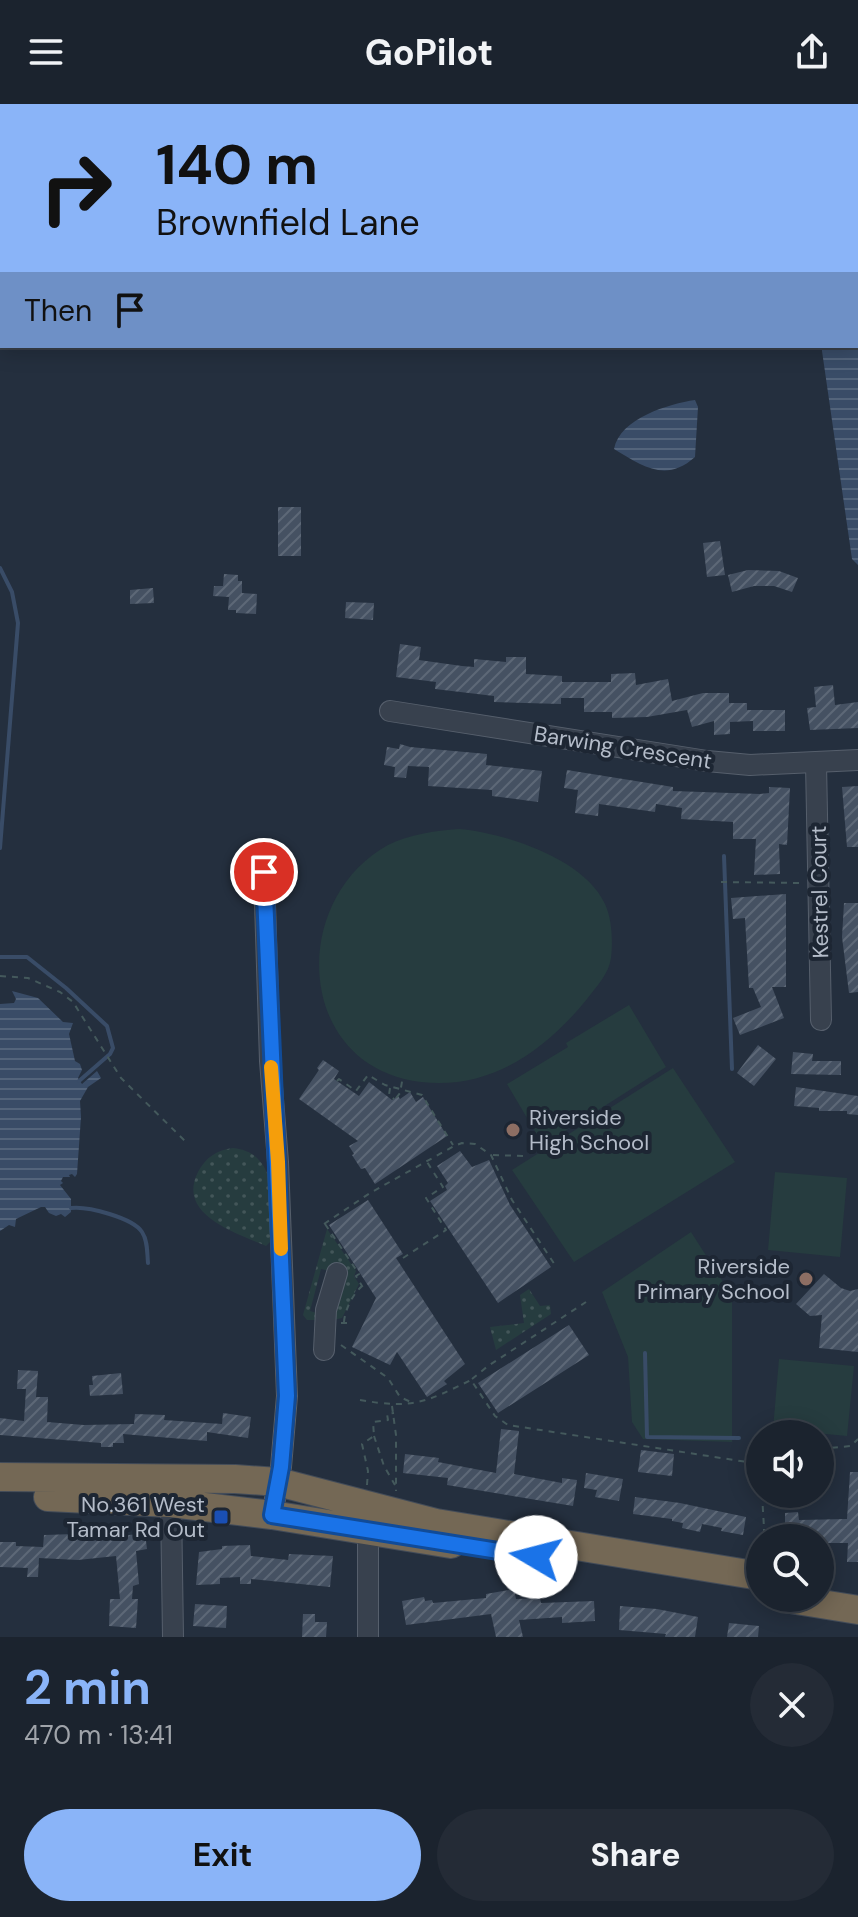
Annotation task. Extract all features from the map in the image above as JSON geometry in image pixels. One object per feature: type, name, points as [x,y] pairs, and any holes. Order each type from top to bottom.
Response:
[{"type":"highway","points":[[0,1477],[278,1482],[396,1499],[436,1523],[746,1574]]},
{"type":"highway","points":[[0,1495],[171,1503],[272,1515],[746,1592]]},
{"type":"highway","points":[[834,1587],[858,1591]]},
{"type":"highway","points":[[834,1606],[858,1610]]},
{"type":"street","name":"Barwing Crescent","points":[[390,711],[707,761],[750,765],[858,760]]},
{"type":"street","name":"Kestrel Court","points":[[816,763],[821,1020]]},
{"type":"street","points":[[264,872],[287,1396],[272,1515]]},
{"type":"street","points":[[285,1349],[313,1346],[331,1350],[326,1310],[337,1273]]},
{"type":"street","points":[[171,1503],[173,1637]]},
{"type":"street","points":[[368,1530],[368,1637]]},
{"type":"path","points":[[721,882],[818,883]]},
{"type":"path","points":[[0,976],[28,978],[60,992],[73,1002],[121,1078],[188,1144]]},
{"type":"path","points":[[337,1081],[339,1079],[356,1091],[368,1075],[390,1086],[414,1091],[425,1098],[454,1146]]},
{"type":"path","points":[[390,1086],[389,1095],[395,1098],[403,1076]]},
{"type":"path","points":[[362,1286],[356,1276],[359,1274],[324,1223],[462,1143],[475,1144],[491,1155],[504,1157],[523,1156],[542,1143]]},
{"type":"path","points":[[491,1155],[512,1200],[555,1265]]},
{"type":"path","points":[[403,1258],[446,1230],[426,1198],[443,1187],[427,1161]]},
{"type":"path","points":[[344,1323],[349,1306],[366,1283]]},
{"type":"path","points":[[360,1400],[392,1405],[436,1397],[471,1380],[586,1302]]},
{"type":"path","points":[[331,1350],[388,1378],[400,1397],[415,1403]]},
{"type":"path","points":[[471,1380],[495,1416],[508,1425],[746,1462]]},
{"type":"path","points":[[392,1405],[396,1499]]},
{"type":"path","points":[[394,1413],[387,1414],[388,1420],[373,1422],[374,1436],[396,1499]]},
{"type":"path","points":[[366,1490],[368,1471],[362,1444],[374,1436]]},
{"type":"path","points":[[834,1448],[851,1446],[858,1439]]},
{"type":"green space","points":[[459,829],[519,842],[580,873],[605,904],[611,930],[611,958],[605,975],[587,999],[571,1018],[534,1050],[493,1073],[470,1080],[421,1082],[379,1070],[349,1046],[329,1015],[320,978],[321,940],[333,903],[356,870],[396,841]]},
{"type":"green space","points":[[629,1005],[666,1067],[543,1145],[507,1084]]},
{"type":"green space","points":[[673,1068],[735,1162],[574,1262],[512,1170]]},
{"type":"green space","points":[[233,1148],[248,1152],[266,1170],[272,1197],[272,1240],[266,1246],[213,1220],[195,1200],[193,1187],[201,1167],[212,1155]]},
{"type":"green space","points":[[775,1172],[847,1178],[840,1257],[768,1250]]},
{"type":"green space","points":[[327,1229],[356,1271],[354,1276],[359,1284],[342,1318],[333,1320],[330,1271],[321,1269],[310,1311],[320,1314],[320,1320],[307,1320],[303,1315]]},
{"type":"green space","points":[[691,1232],[732,1296],[732,1442],[643,1439],[632,1422],[628,1357],[602,1292]]},
{"type":"green space","points":[[529,1289],[540,1306],[550,1305],[551,1314],[496,1350],[490,1327],[524,1323],[520,1295]]},
{"type":"green space","points":[[779,1359],[854,1366],[847,1436],[834,1435],[834,1420],[774,1420]]},
{"type":"water","points":[[822,348],[858,348],[858,565],[852,559]]},
{"type":"water","points":[[695,400],[698,407],[695,457],[684,465],[674,469],[654,469],[614,449],[618,438],[635,421],[660,409]]},
{"type":"water","points":[[12,991],[38,998],[63,1022],[73,1023],[69,1034],[75,1061],[82,1070],[78,1078],[82,1084],[97,1071],[101,1078],[88,1087],[80,1101],[77,1174],[75,1177],[72,1174],[63,1177],[60,1185],[71,1199],[71,1212],[65,1217],[61,1214],[56,1216],[41,1207],[16,1219],[15,1227],[9,1225],[0,1231],[0,1004],[14,1003],[16,999]]},
{"type":"building","points":[[278,507],[301,507],[301,556],[278,556]]},
{"type":"building","points":[[720,541],[725,575],[707,577],[703,543]]},
{"type":"building","points":[[748,570],[779,571],[798,578],[792,592],[774,586],[754,586],[732,592],[728,575]]},
{"type":"building","points":[[224,574],[238,575],[238,581],[242,581],[242,593],[257,594],[256,614],[228,610],[229,597],[213,596],[214,586],[223,586]]},
{"type":"building","points":[[153,588],[154,603],[130,604],[130,590]]},
{"type":"building","points":[[346,602],[374,603],[373,620],[345,618]]},
{"type":"building","points":[[400,644],[421,647],[419,660],[462,666],[474,667],[474,659],[506,662],[506,657],[526,657],[526,674],[562,676],[562,682],[611,682],[611,674],[635,673],[636,685],[668,679],[672,701],[703,693],[729,693],[729,703],[747,703],[747,710],[785,710],[785,731],[753,731],[753,721],[730,722],[730,734],[714,735],[714,721],[692,727],[687,710],[647,717],[612,718],[612,712],[584,712],[584,698],[561,698],[561,704],[494,702],[494,696],[435,689],[436,682],[396,677]]},
{"type":"building","points":[[833,685],[835,705],[858,702],[858,728],[810,730],[807,708],[816,707],[814,687]]},
{"type":"building","points":[[400,744],[487,754],[486,765],[542,771],[538,802],[492,796],[492,790],[428,786],[429,767],[408,766],[406,778],[394,777],[395,767],[384,765],[387,747],[399,749]]},
{"type":"building","points":[[567,770],[673,787],[673,791],[760,794],[769,793],[769,787],[790,788],[787,845],[779,844],[780,874],[754,875],[756,839],[733,839],[733,822],[681,819],[682,808],[656,804],[655,812],[599,804],[598,816],[575,813],[578,790],[564,788]]},
{"type":"building","points":[[858,786],[858,847],[847,847],[842,787]]},
{"type":"building","points":[[786,894],[786,987],[772,987],[784,1018],[740,1035],[733,1018],[761,1007],[753,988],[749,988],[745,918],[733,919],[731,898]]},
{"type":"building","points":[[844,903],[858,903],[858,992],[849,993],[842,937]]},
{"type":"building","points":[[758,1045],[776,1059],[754,1086],[737,1073]]},
{"type":"building","points":[[793,1052],[813,1054],[812,1061],[841,1061],[841,1075],[791,1074]]},
{"type":"building","points":[[323,1060],[339,1071],[334,1079],[359,1096],[369,1082],[392,1100],[410,1092],[416,1102],[423,1097],[447,1136],[375,1184],[352,1155],[349,1146],[358,1141],[299,1099]]},
{"type":"building","points":[[796,1087],[858,1096],[858,1115],[847,1114],[847,1111],[819,1111],[819,1108],[794,1106]]},
{"type":"building","points":[[460,1151],[472,1167],[489,1160],[510,1205],[551,1267],[498,1303],[430,1201],[447,1190],[445,1186],[448,1183],[437,1166]]},
{"type":"building","points":[[368,1200],[403,1254],[396,1258],[465,1364],[444,1381],[447,1384],[427,1397],[397,1352],[390,1365],[352,1347],[376,1298],[329,1225]]},
{"type":"building","points":[[824,1274],[841,1288],[850,1291],[858,1289],[858,1352],[819,1348],[822,1315],[810,1316],[796,1304]]},
{"type":"building","points":[[569,1325],[589,1355],[498,1413],[478,1383]]},
{"type":"building","points":[[18,1370],[38,1371],[36,1397],[48,1397],[47,1422],[134,1424],[135,1414],[165,1415],[164,1420],[222,1424],[223,1413],[251,1417],[248,1438],[207,1432],[207,1441],[123,1434],[124,1443],[101,1447],[101,1443],[0,1435],[0,1418],[24,1421],[26,1389],[17,1389]]},
{"type":"building","points":[[121,1373],[123,1394],[90,1396],[92,1376]]},
{"type":"building","points":[[501,1429],[519,1431],[514,1474],[562,1483],[562,1478],[577,1480],[573,1506],[447,1485],[448,1478],[403,1473],[405,1454],[439,1458],[438,1462],[496,1473]]},
{"type":"building","points":[[641,1450],[674,1454],[672,1476],[638,1472]]},
{"type":"building","points":[[850,1472],[858,1472],[858,1562],[847,1562],[848,1543],[834,1543],[834,1524],[785,1524],[785,1513],[798,1512],[799,1520],[847,1519]]},
{"type":"building","points":[[586,1473],[623,1479],[619,1501],[595,1497],[597,1490],[584,1488]]},
{"type":"building","points":[[635,1497],[746,1517],[743,1535],[702,1524],[700,1532],[682,1528],[683,1523],[672,1519],[633,1514]]},
{"type":"building","points":[[105,1533],[106,1538],[145,1533],[147,1549],[136,1551],[139,1584],[133,1586],[132,1599],[138,1599],[136,1628],[109,1626],[110,1599],[120,1599],[116,1556],[78,1560],[39,1558],[38,1577],[27,1577],[28,1568],[0,1567],[0,1542],[43,1547],[44,1535]]},
{"type":"building","points":[[250,1545],[251,1556],[288,1560],[289,1554],[333,1556],[330,1587],[251,1579],[251,1584],[240,1584],[240,1577],[220,1578],[220,1584],[196,1585],[199,1552],[222,1549],[222,1546]]},
{"type":"building","points":[[514,1589],[516,1599],[540,1598],[541,1603],[594,1601],[595,1621],[562,1623],[562,1617],[519,1620],[523,1637],[496,1637],[491,1614],[406,1625],[402,1601],[424,1597],[425,1601],[432,1600],[433,1603],[486,1598],[486,1594]]},
{"type":"building","points":[[195,1604],[227,1606],[226,1628],[193,1626]]},
{"type":"building","points":[[620,1606],[698,1617],[695,1637],[665,1637],[666,1634],[619,1630]]},
{"type":"building","points":[[303,1614],[315,1614],[315,1622],[327,1622],[326,1637],[302,1637]]},
{"type":"building","points":[[729,1623],[759,1626],[758,1637],[727,1637]]},
{"type":"waterway","points":[[0,568],[12,592],[18,623],[0,848]]},
{"type":"waterway","points":[[724,856],[732,1069]]},
{"type":"waterway","points":[[0,957],[27,957],[107,1026],[113,1048],[110,1054],[79,1081]]},
{"type":"waterway","points":[[71,1208],[110,1214],[130,1222],[142,1232],[148,1263]]},
{"type":"waterway","points":[[645,1353],[647,1437],[739,1438]]},
{"type":"slow traffic","points":[[271,1067],[281,1249]]},
{"type":"place","name":"Riverside High School","points":[[513,1130]]},
{"type":"place","name":"Riverside Primary School","points":[[806,1279]]},
{"type":"place","name":"No.361 West Tamar Rd Out","points":[[221,1517]]},
{"type":"route","points":[[264,872],[287,1396],[281,1467],[272,1515],[536,1557]]}]
